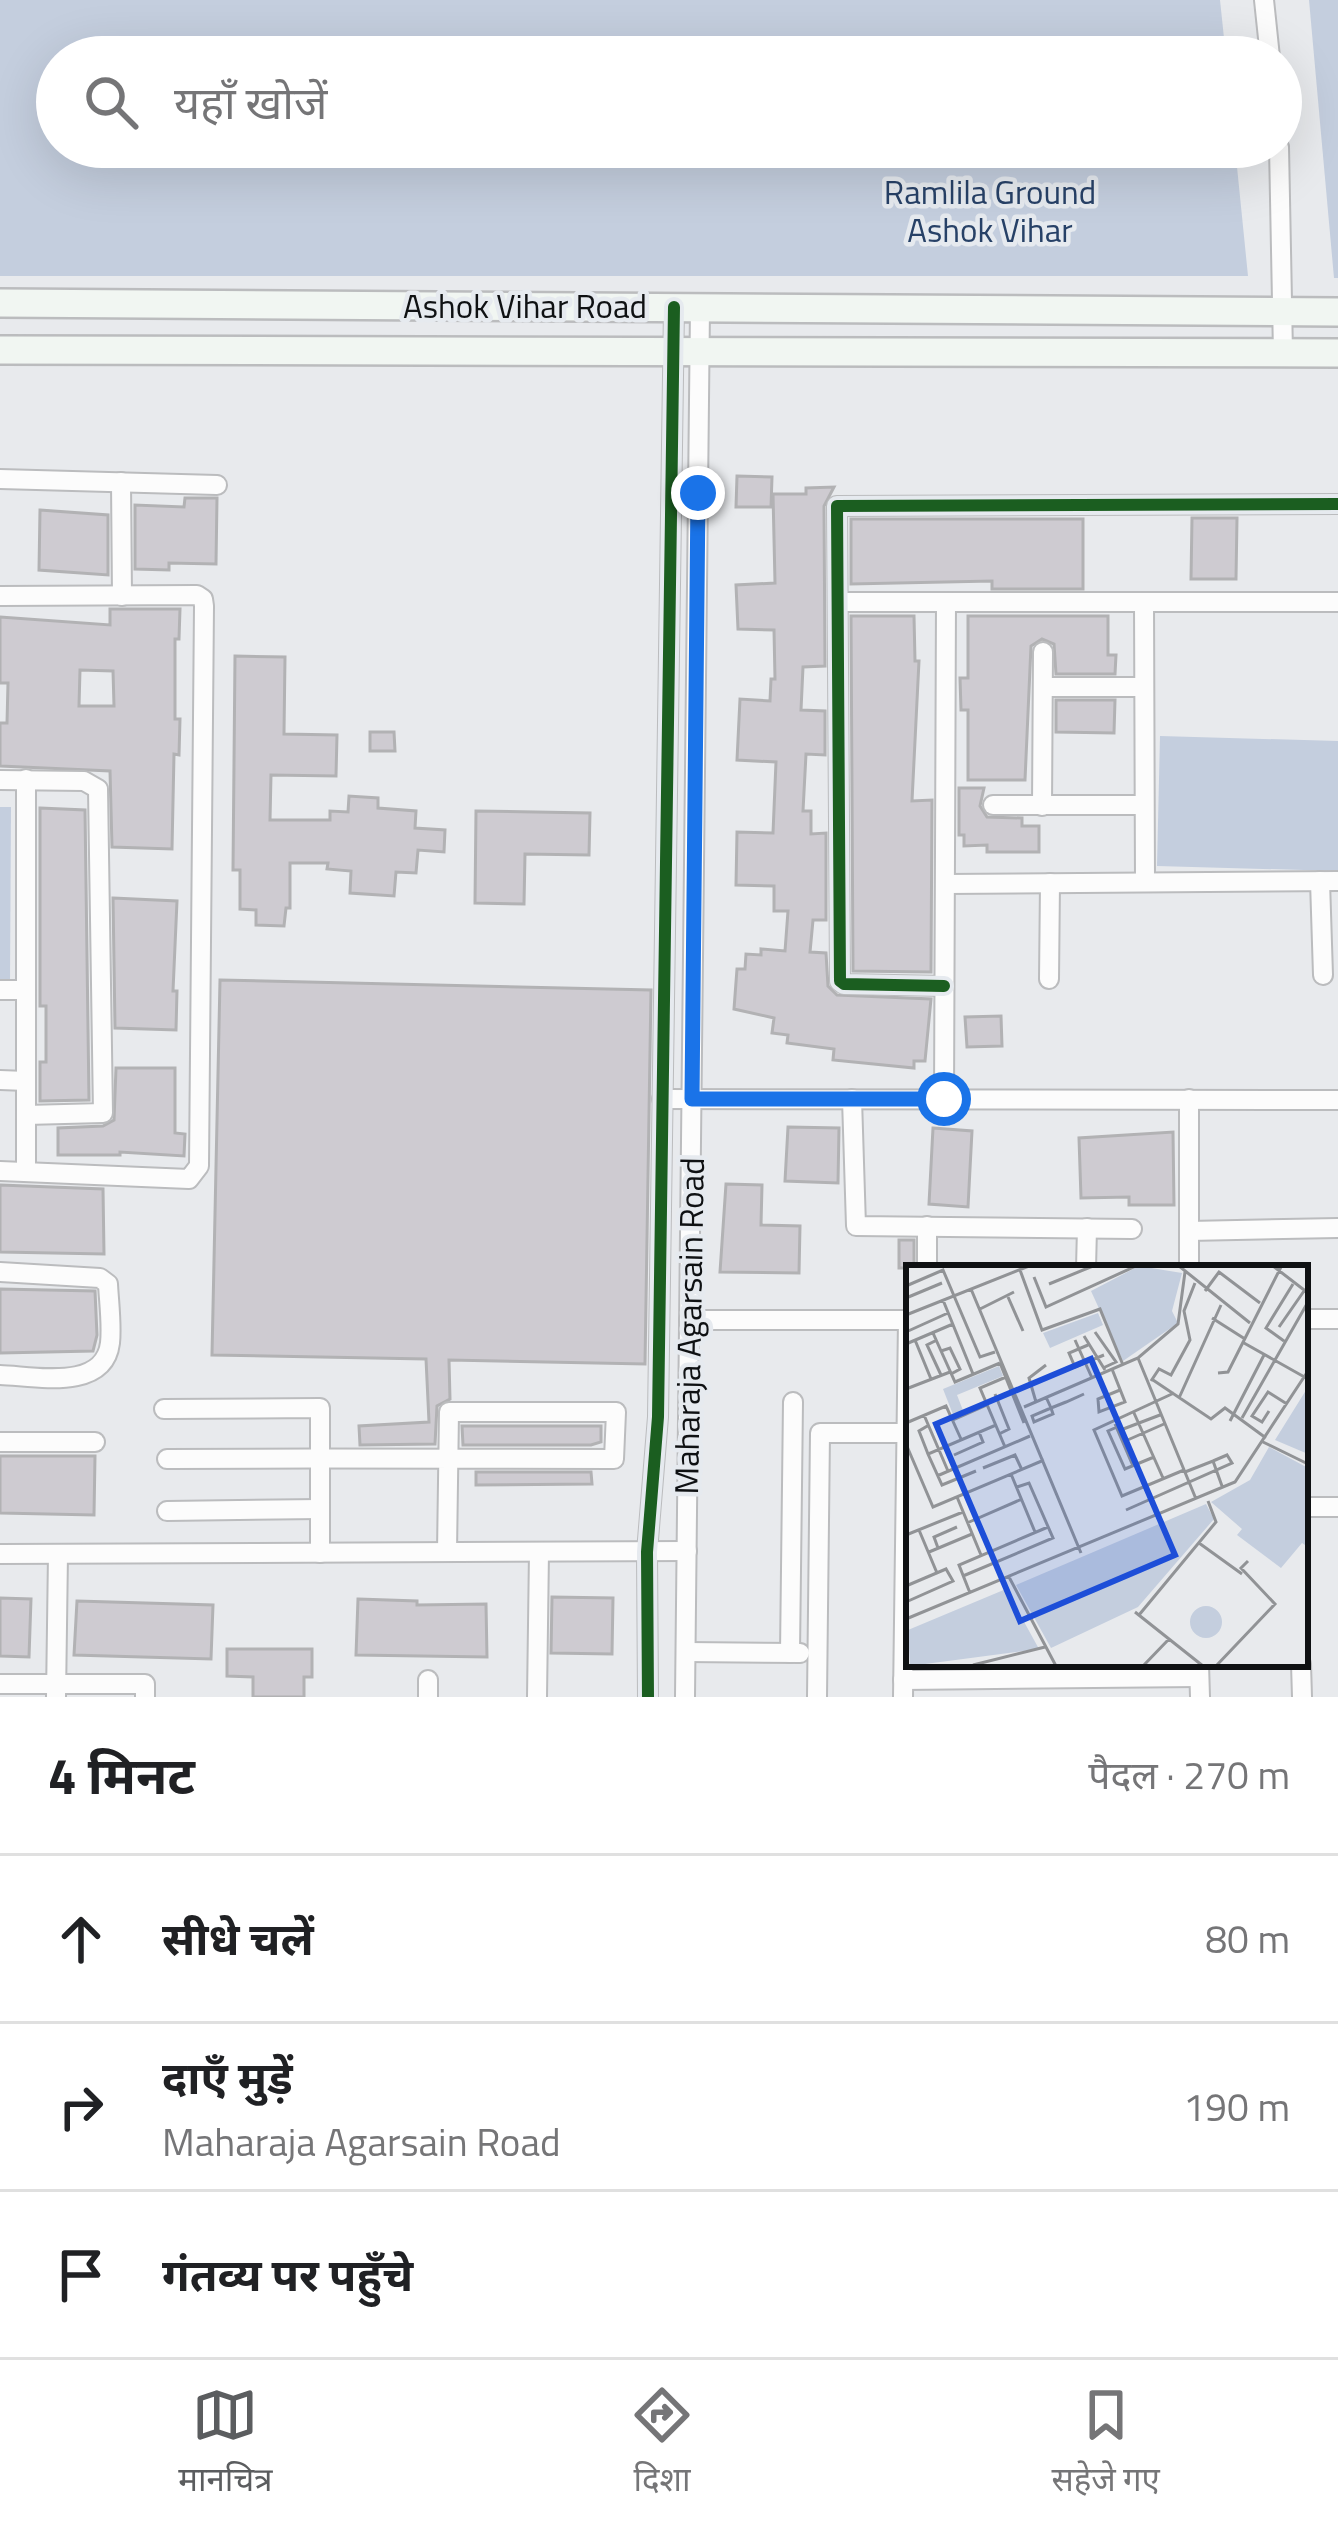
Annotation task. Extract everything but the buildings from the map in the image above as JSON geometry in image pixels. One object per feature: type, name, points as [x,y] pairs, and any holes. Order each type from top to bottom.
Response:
[{"type":"main road","name":"Ashok Vihar Road","points":[[0,303],[1338,312]]},
{"type":"main road","name":"Ashok Vihar Road","points":[[0,350],[1338,353]]},
{"type":"street","points":[[1264,0],[1268,36]]},
{"type":"street","points":[[1281,168],[1283,353]]},
{"type":"street","points":[[648,1697],[646,1552],[658,1417],[662,1099],[687,308]]},
{"type":"street","name":"Maharaja Agarsain Road","points":[[685,1697],[692,1099],[686,354]]},
{"type":"street","points":[[0,479],[217,485]]},
{"type":"street","points":[[122,482],[122,596]]},
{"type":"street","points":[[944,986],[840,981],[839,505],[1338,504]]},
{"type":"street","points":[[0,596],[197,595],[205,606],[199,1166],[189,1179],[0,1171]]},
{"type":"street","points":[[838,602],[1338,602]]},
{"type":"street","points":[[944,1099],[946,602]]},
{"type":"street","points":[[1144,602],[1145,882]]},
{"type":"street","points":[[1042,652],[1042,806]]},
{"type":"street","points":[[1042,686],[1144,687]]},
{"type":"street","points":[[26,779],[26,1171]]},
{"type":"street","points":[[0,780],[84,781],[98,789],[103,1113],[26,1115]]},
{"type":"street","points":[[993,806],[1144,805]]},
{"type":"street","points":[[946,884],[1329,881],[1323,975]]},
{"type":"street","points":[[1049,979],[1050,883]]},
{"type":"street","points":[[0,990],[26,990]]},
{"type":"street","points":[[0,1080],[26,1081]]},
{"type":"street","points":[[662,1099],[1338,1100]]},
{"type":"street","points":[[852,1099],[856,1226],[1132,1229]]},
{"type":"street","points":[[1189,1100],[1189,1265]]},
{"type":"street","points":[[926,1226],[927,1265]]},
{"type":"street","points":[[1086,1265],[1087,1228]]},
{"type":"street","points":[[1189,1231],[1338,1228]]},
{"type":"street","points":[[0,1272],[100,1278],[108,1284],[110,1342],[106,1359],[95,1370],[76,1377],[0,1375]]},
{"type":"street","points":[[689,1320],[906,1320]]},
{"type":"street","points":[[790,1653],[793,1402]]},
{"type":"street","points":[[164,1409],[320,1408],[320,1553]]},
{"type":"street","points":[[167,1459],[321,1458],[448,1459],[614,1459],[616,1412],[449,1412],[448,1459],[447,1552]]},
{"type":"street","points":[[817,1697],[820,1433],[906,1433]]},
{"type":"street","points":[[0,1442],[95,1442]]},
{"type":"street","points":[[1308,1507],[1338,1508]]},
{"type":"street","points":[[167,1511],[320,1510]]},
{"type":"street","points":[[0,1554],[687,1551]]},
{"type":"street","points":[[906,1551],[903,1688],[1199,1680]]},
{"type":"street","points":[[537,1697],[538,1552]]},
{"type":"street","points":[[56,1690],[58,1554]]},
{"type":"street","points":[[686,1652],[817,1653]]},
{"type":"street","points":[[1301,1667],[1302,1697]]},
{"type":"street","points":[[0,1684],[56,1690],[145,1684],[145,1697]]},
{"type":"green space","name":"Ramlila Ground Ashok Vihar","points":[[0,0],[1220,0],[1224,36],[36,36],[36,168],[1237,168],[1248,276],[0,276]]},
{"type":"green space","points":[[1309,0],[1338,0],[1338,278],[1334,278]]},
{"type":"green space","points":[[1160,736],[1338,741],[1338,871],[1157,866]]},
{"type":"green space","points":[[0,807],[11,807],[10,982],[0,982]]},
{"type":"cycle path","points":[[648,1697],[647,1552],[658,1417],[674,307]]},
{"type":"cycle path","points":[[944,986],[840,981],[837,506],[1338,504]]},
{"type":"route","points":[[698,493],[692,1099],[944,1099]]}]
